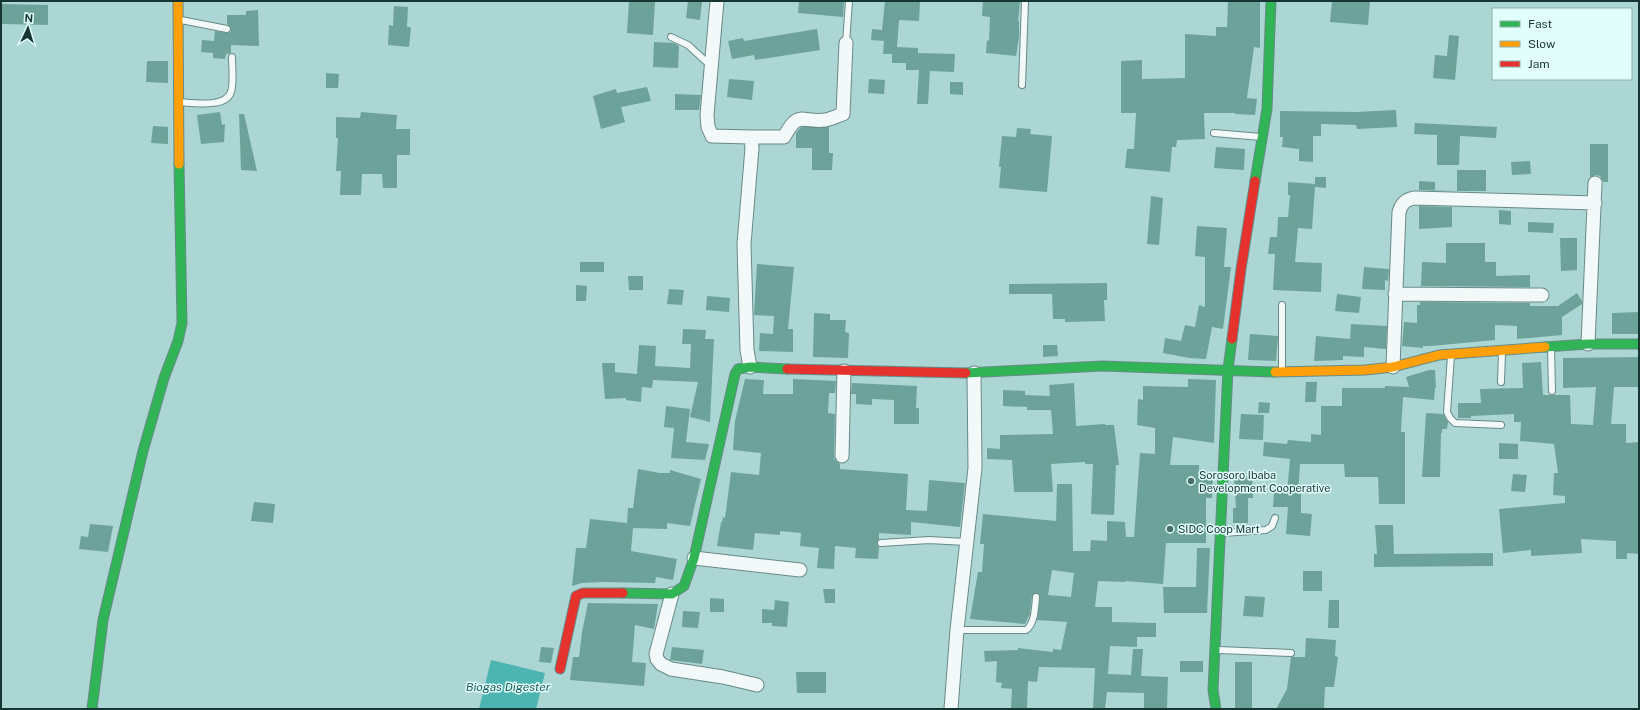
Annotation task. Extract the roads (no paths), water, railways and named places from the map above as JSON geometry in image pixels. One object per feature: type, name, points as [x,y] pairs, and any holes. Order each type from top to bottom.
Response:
[{"type":"street","points":[[92,709],[103,620],[143,451],[164,378],[178,341],[182,323],[178,1]]},
{"type":"street","points":[[717,1],[707,115],[708,127],[712,136],[784,136],[790,125],[800,119],[825,120],[843,114],[846,43]]},
{"type":"street","points":[[1216,709],[1213,690],[1228,369],[1241,269],[1262,138],[1268,87],[1272,1]]},
{"type":"street","points":[[750,367],[747,350],[744,244],[752,148],[751,137]]},
{"type":"street","points":[[1588,344],[1595,183]]},
{"type":"street","points":[[1393,367],[1399,212],[1404,201],[1414,198],[1595,203]]},
{"type":"street","points":[[1396,294],[1542,295]]},
{"type":"street","points":[[560,669],[576,596],[583,593],[604,592],[672,594],[684,586],[694,558],[735,374],[738,369],[750,367],[844,371],[974,373],[1108,366],[1282,372],[1366,370],[1393,367],[1439,355],[1551,346],[1639,344]]},
{"type":"street","points":[[842,456],[844,371]]},
{"type":"street","points":[[951,709],[957,630],[975,468],[974,373]]},
{"type":"street","points":[[694,558],[800,570]]},
{"type":"street","points":[[672,594],[656,654],[657,659],[661,664],[671,669],[723,676],[757,685]]},
{"type":"lane","points":[[846,43],[849,1]]},
{"type":"lane","points":[[1022,85],[1025,1]]},
{"type":"lane","points":[[179,20],[227,29]]},
{"type":"lane","points":[[671,37],[688,45],[711,66]]},
{"type":"lane","points":[[179,102],[214,103],[224,100],[231,91],[232,57]]},
{"type":"lane","points":[[1214,133],[1262,138]]},
{"type":"lane","points":[[1282,305],[1282,372]]},
{"type":"lane","points":[[1551,346],[1552,391]]},
{"type":"lane","points":[[1501,382],[1502,350]]},
{"type":"lane","points":[[1451,354],[1447,412],[1450,418],[1456,423],[1501,425]]},
{"type":"lane","points":[[1220,534],[1266,530],[1272,526],[1276,518]]},
{"type":"lane","points":[[881,543],[929,540],[966,542]]},
{"type":"lane","points":[[957,630],[1026,630],[1030,627],[1034,616],[1036,597]]},
{"type":"lane","points":[[1216,650],[1291,653]]},
{"type":"water","name":"Biogas Digester","points":[[491,660],[545,673],[536,709],[479,709]]},
{"type":"place","name":"Sorosoro Ibaba Development Cooperative","points":[[1191,481]]},
{"type":"place","name":"SIDC Coop Mart","points":[[1170,529]]}]
